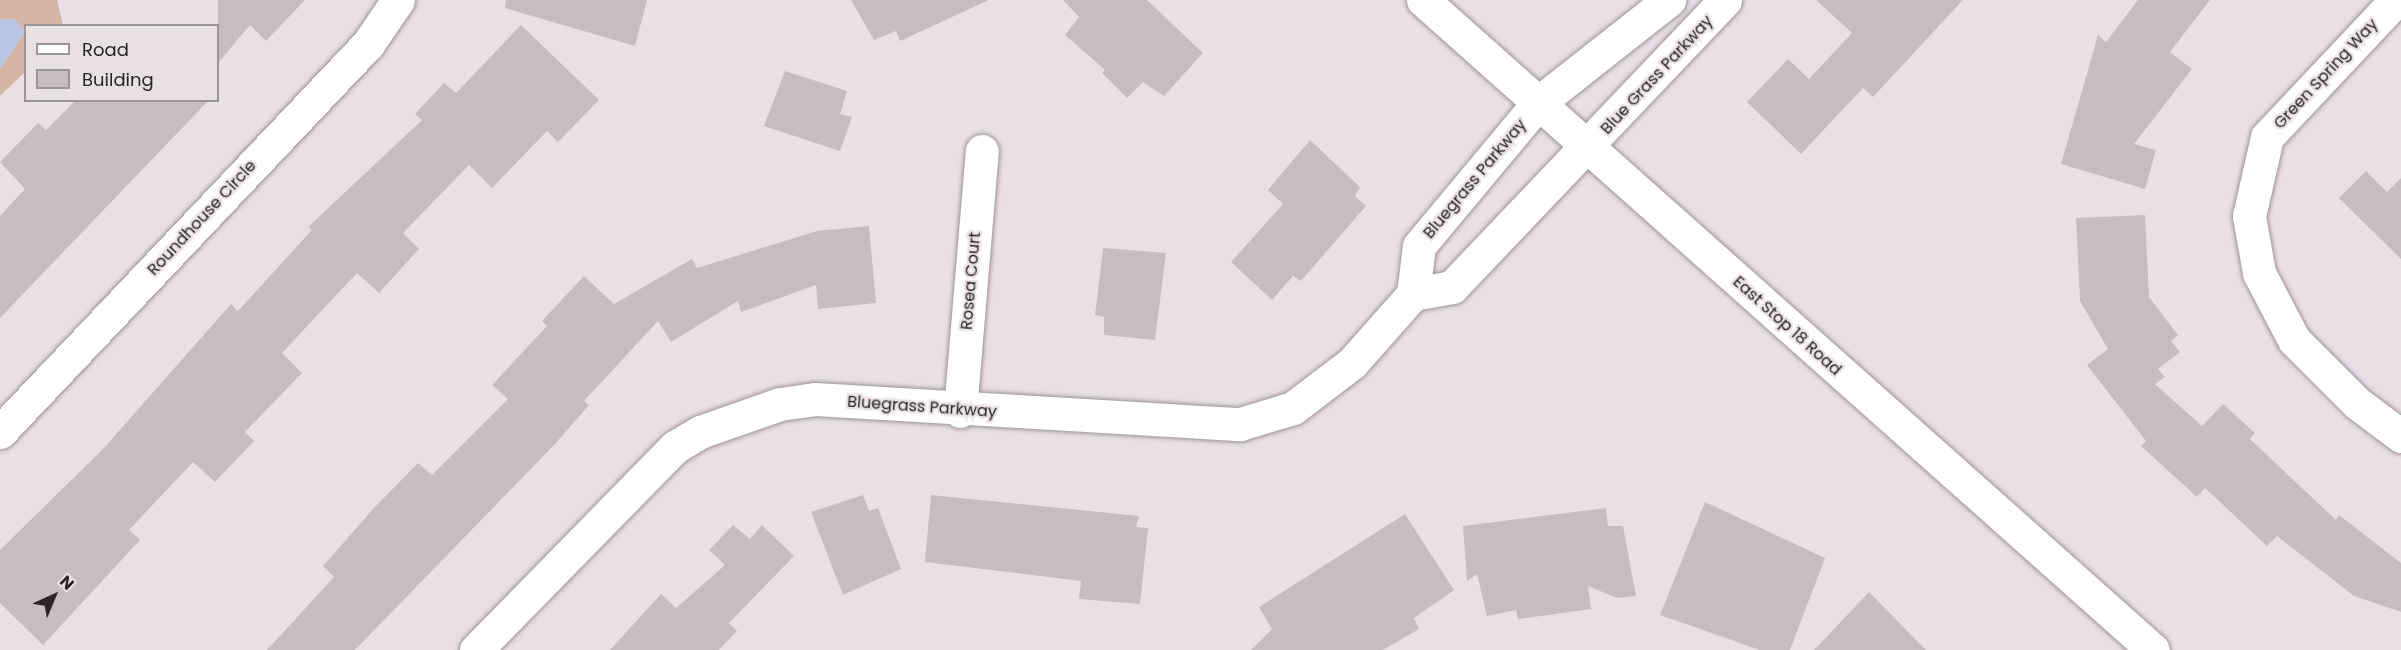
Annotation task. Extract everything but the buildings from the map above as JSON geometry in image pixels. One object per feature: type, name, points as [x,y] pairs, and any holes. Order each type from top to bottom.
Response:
[{"type":"street","name":"Roundhouse Circle","points":[[0,432],[368,44],[398,0]]},
{"type":"street","name":"East Stop 18 Road","points":[[1423,0],[2153,650]]},
{"type":"street","points":[[1538,103],[1669,0]]},
{"type":"street","name":"Blue Grass Parkway","points":[[1588,149],[1725,0]]},
{"type":"street","name":"Green Spring Way","points":[[2396,0],[2267,137],[2249,216],[2259,273],[2294,340],[2357,403],[2401,436]]},
{"type":"street","name":"Bluegrass Parkway","points":[[476,650],[654,465],[700,432],[780,404],[815,399],[960,411],[1240,424],[1293,408],[1344,370],[1413,294],[1419,246],[1538,103]]},
{"type":"street","points":[[1413,294],[1452,287],[1542,187],[1588,149]]},
{"type":"street","name":"Rosea Court","points":[[960,411],[982,151]]},
{"type":"shaded area","points":[[0,0],[57,0],[63,24],[24,24],[24,73],[0,96]]},
{"type":"water","points":[[0,19],[15,19],[24,34],[0,70]]}]
